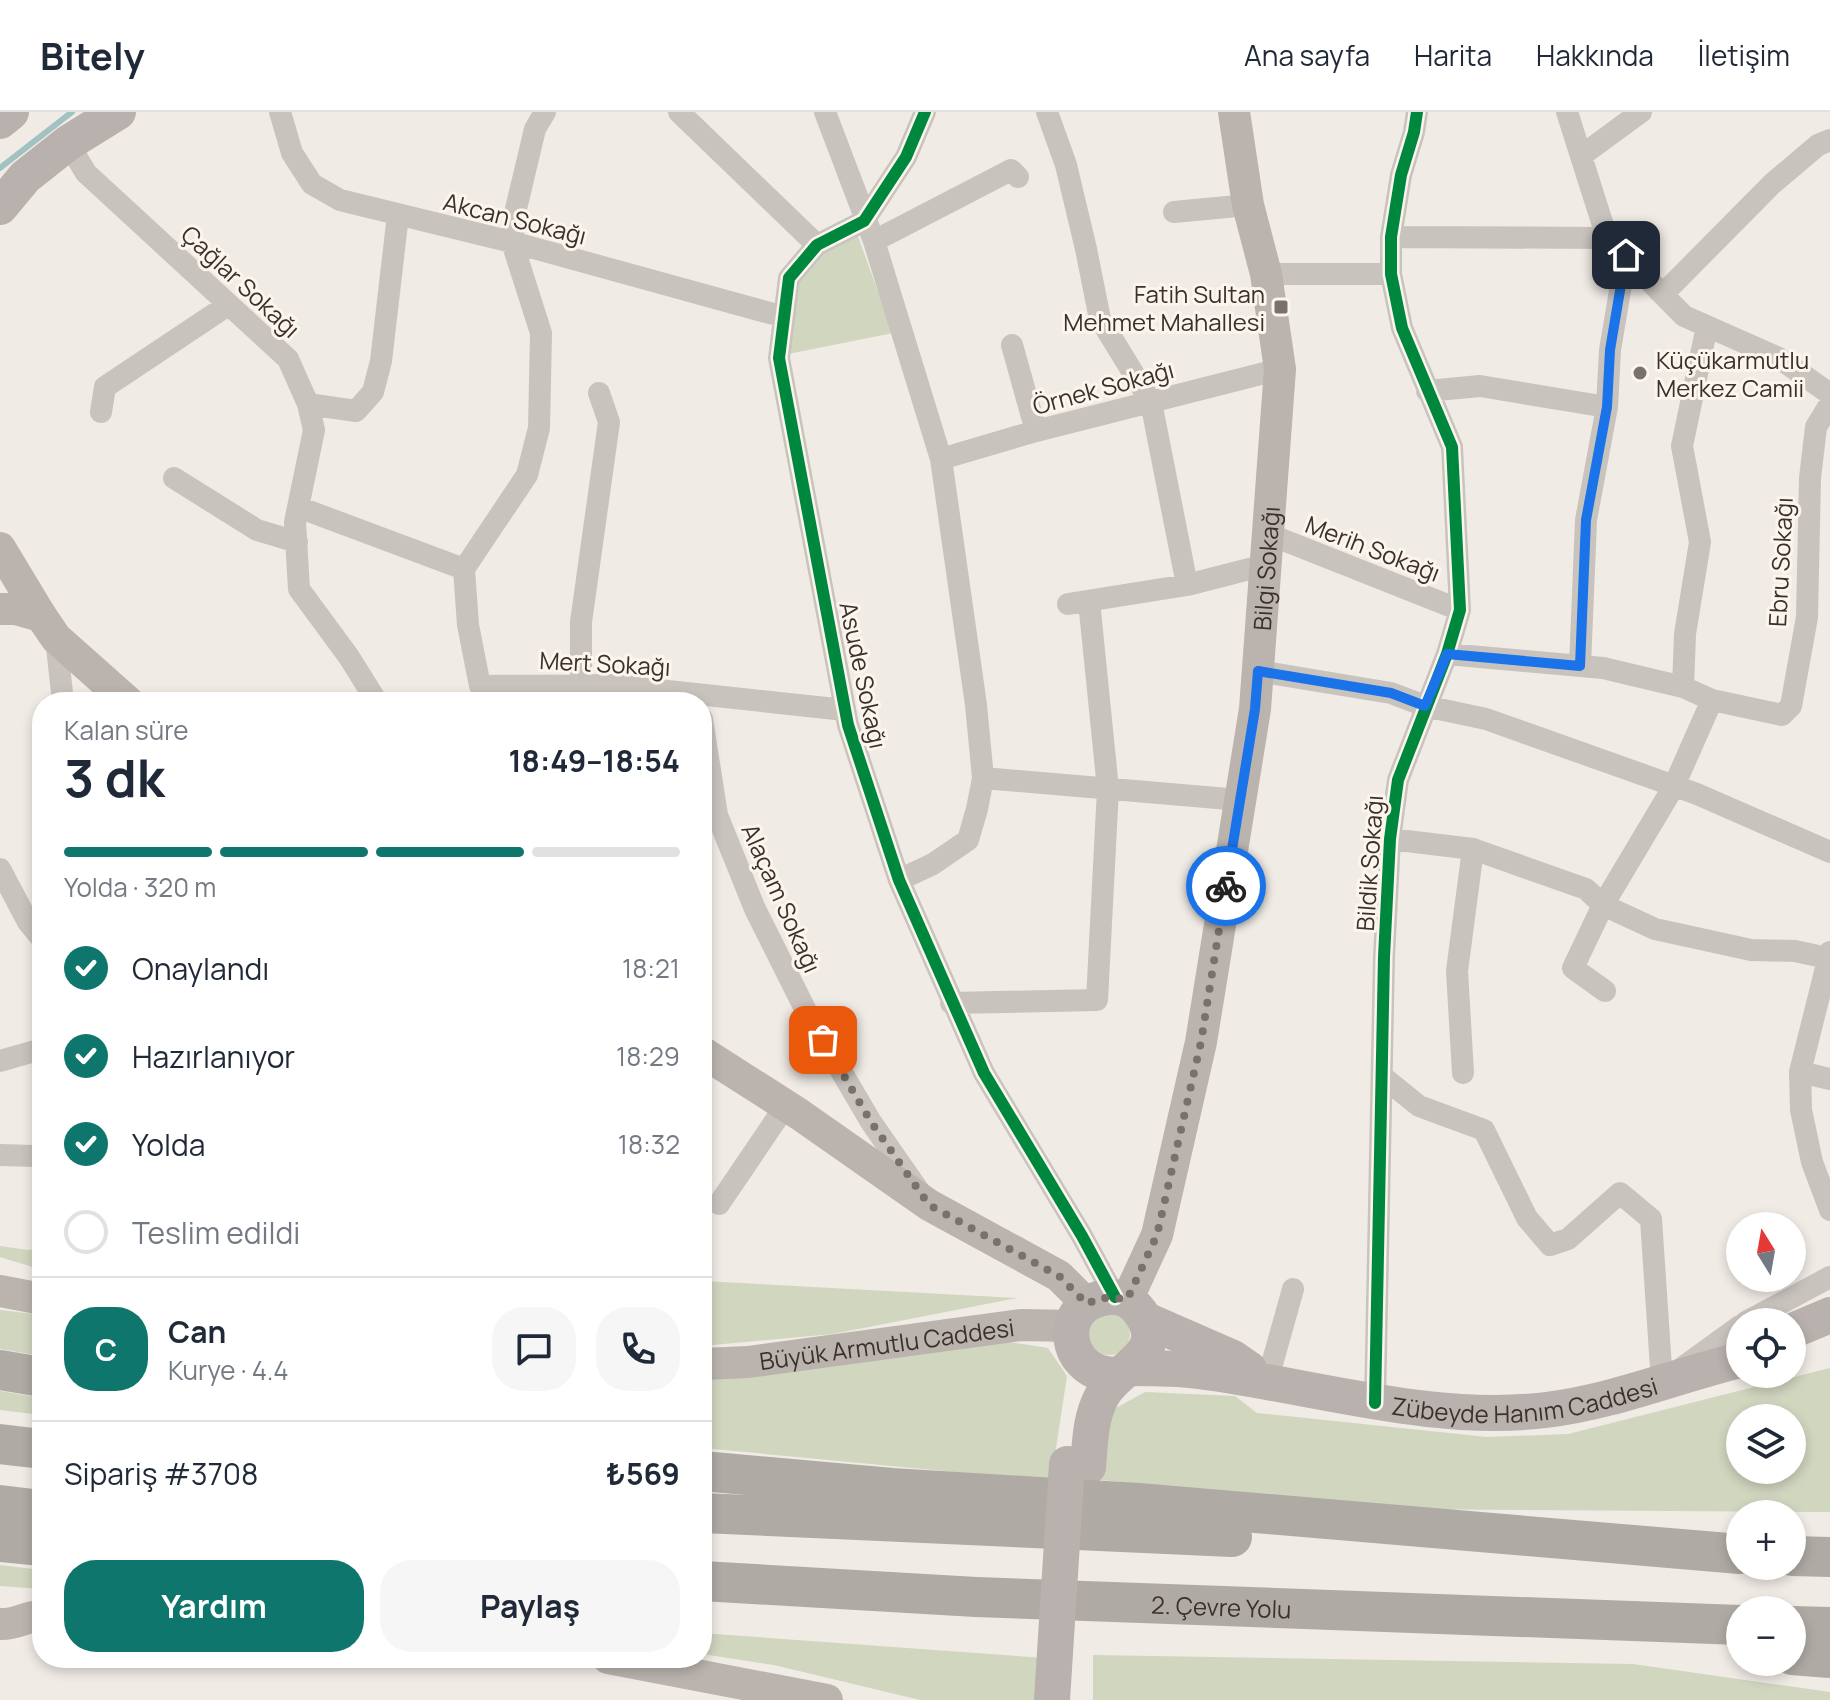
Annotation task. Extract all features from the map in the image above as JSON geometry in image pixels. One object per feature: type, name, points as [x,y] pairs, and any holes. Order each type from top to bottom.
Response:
[{"type":"highway","points":[[0,1370],[32,1375]]},
{"type":"highway","points":[[0,1444],[32,1448]]},
{"type":"highway","points":[[712,1472],[892,1488],[1154,1504],[1726,1553]]},
{"type":"highway","points":[[0,1505],[32,1509]]},
{"type":"highway","points":[[712,1513],[1030,1529],[1726,1554]]},
{"type":"highway","points":[[0,1542],[32,1545]]},
{"type":"highway","points":[[1806,1556],[1830,1557]]},
{"type":"highway","name":"2. Çevre Yolu","points":[[712,1582],[976,1597],[1726,1624]]},
{"type":"highway","points":[[976,1597],[1306,1627],[1726,1650]]},
{"type":"highway","points":[[1806,1626],[1830,1627]]},
{"type":"highway","points":[[1806,1656],[1830,1658]]},
{"type":"main road","points":[[0,121],[11,112]]},
{"type":"main road","points":[[0,207],[25,177],[68,143],[118,112]]},
{"type":"main road","points":[[1109,1309],[1072,1346],[1083,1364],[1107,1375],[1124,1371]]},
{"type":"main road","points":[[1052,1700],[1077,1466],[1103,1393],[1141,1359],[1147,1347],[1148,1334],[1109,1309]]},
{"type":"main road","points":[[1109,1309],[1233,1358],[1267,1382]]},
{"type":"main road","points":[[1806,1325],[1830,1315]]},
{"type":"main road","points":[[1806,1344],[1830,1340]]},
{"type":"main road","points":[[1074,1700],[1077,1466],[1083,1364]]},
{"type":"main road","name":"Zübeyde Hanım Caddesi","points":[[1124,1371],[1196,1370],[1375,1403],[1488,1413],[1545,1411],[1605,1400],[1726,1364]]},
{"type":"street","name":"Akcan Sokağı","points":[[280,112],[292,153],[312,184],[340,200],[512,242],[784,317]]},
{"type":"street","points":[[298,507],[464,569],[527,475],[539,428],[541,333],[512,242],[515,213],[535,129],[545,112]]},
{"type":"street","points":[[679,112],[817,245]]},
{"type":"street","points":[[825,112],[874,241],[941,459],[976,705],[983,778],[968,840],[933,864],[899,880]]},
{"type":"street","name":"Asude Sokağı","points":[[925,112],[906,157],[864,221],[817,245],[789,278],[779,358],[848,725],[899,880],[984,1073],[1082,1236],[1109,1309]]},
{"type":"street","points":[[1047,112],[1066,165],[1100,319],[1151,402],[1187,585]]},
{"type":"street","name":"Bilgi Sokağı","points":[[1109,1309],[1157,1235],[1201,1042],[1255,709],[1280,369],[1266,274],[1248,205],[1234,112]]},
{"type":"street","name":"Bildik Sokağı","points":[[1375,1403],[1384,957],[1390,839],[1398,780],[1447,654],[1460,610],[1452,447],[1402,328],[1391,274],[1391,237],[1401,175],[1417,112]]},
{"type":"street","points":[[1567,112],[1607,238],[1684,316],[1779,358],[1830,394]]},
{"type":"street","points":[[1581,156],[1641,112]]},
{"type":"street","name":"Çağlar Sokağı","points":[[68,143],[86,173],[288,359],[308,404],[314,430],[295,522],[299,589],[371,692]]},
{"type":"street","points":[[1663,294],[1773,183],[1826,148]]},
{"type":"street","points":[[874,241],[1011,170],[1018,177]]},
{"type":"street","points":[[1174,212],[1248,205]]},
{"type":"street","points":[[308,404],[356,411],[373,392],[381,361],[398,215]]},
{"type":"street","points":[[1391,237],[1607,238]]},
{"type":"street","points":[[1580,666],[1586,520],[1607,407],[1610,350],[1626,255]]},
{"type":"street","points":[[1266,274],[1391,274]]},
{"type":"street","points":[[101,412],[105,387],[228,305]]},
{"type":"street","points":[[1683,687],[1685,634],[1700,542],[1682,446],[1707,326]]},
{"type":"street","points":[[1012,345],[1036,431]]},
{"type":"street","name":"Örnek Sokağı","points":[[941,459],[1036,431],[1280,369]]},
{"type":"street","points":[[1427,391],[1480,386],[1607,407]]},
{"type":"street","points":[[581,685],[581,622],[609,422],[599,393]]},
{"type":"street","name":"Ebru Sokağı","points":[[1447,654],[1603,668],[1683,687],[1712,700],[1782,715],[1791,706],[1807,617],[1810,478],[1816,427],[1830,404]]},
{"type":"street","points":[[174,478],[257,530],[297,542]]},
{"type":"street","points":[[0,548],[49,627],[117,692]]},
{"type":"street","points":[[951,1003],[1097,1000],[1108,789],[1078,602],[1187,585],[1266,550]]},
{"type":"street","name":"Merih Sokağı","points":[[1266,550],[1460,610]]},
{"type":"street","name":"Mert Sokağı","points":[[464,569],[468,625],[480,686],[581,685],[623,692]]},
{"type":"street","points":[[0,609],[16,609],[49,627]]},
{"type":"street","points":[[49,627],[61,692]]},
{"type":"street","points":[[1258,671],[1391,693],[1425,706],[1486,719],[1674,786],[1830,852]]},
{"type":"street","name":"Mert Sokağı","points":[[712,699],[845,710]]},
{"type":"street","points":[[1605,991],[1573,968],[1603,905],[1674,786],[1712,700]]},
{"type":"street","points":[[983,778],[1240,800]]},
{"type":"street","name":"Alaçam Sokağı","points":[[712,783],[717,815],[755,909],[807,1013],[871,1122],[929,1205]]},
{"type":"street","points":[[1390,839],[1473,849],[1586,889],[1603,905],[1655,929],[1751,950],[1828,955],[1800,1072],[1801,1110],[1812,1162],[1830,1210]]},
{"type":"street","points":[[1463,1073],[1457,971],[1473,849]]},
{"type":"street","points":[[0,869],[32,927]]},
{"type":"street","points":[[0,1061],[32,1052]]},
{"type":"street","points":[[712,1058],[786,1105],[929,1205],[1059,1276],[1109,1309]]},
{"type":"street","points":[[1800,1072],[1830,1079]]},
{"type":"street","points":[[1383,1077],[1419,1106],[1484,1130],[1527,1218],[1550,1245],[1568,1239],[1620,1193],[1651,1219],[1662,1383]]},
{"type":"street","points":[[719,1204],[786,1105]]},
{"type":"street","points":[[0,1155],[32,1156]]},
{"type":"street","points":[[1772,1308],[1830,1277]]},
{"type":"street","points":[[1267,1382],[1293,1289]]},
{"type":"street","points":[[0,1291],[32,1297]]},
{"type":"street","name":"Büyük Armutlu Caddesi","points":[[712,1364],[748,1362],[1021,1325],[1109,1309]]},
{"type":"street","points":[[1662,1383],[1726,1336]]},
{"type":"street","points":[[0,1605],[10,1605],[24,1619]]},
{"type":"street","points":[[660,1668],[827,1700]]},
{"type":"green space","points":[[856,231],[893,333],[788,354],[798,281],[829,245]]},
{"type":"green space","points":[[0,1246],[32,1249],[32,1267],[0,1257]]},
{"type":"green space","points":[[712,1282],[1017,1298],[833,1334],[712,1345]]},
{"type":"green space","points":[[0,1310],[32,1314],[32,1354],[0,1349]]},
{"type":"green space","points":[[1109,1313],[1124,1319],[1130,1334],[1124,1349],[1109,1355],[1094,1349],[1088,1334],[1094,1319]]},
{"type":"green space","points":[[1009,1342],[1048,1348],[1067,1376],[1051,1481],[712,1449],[712,1376]]},
{"type":"green space","points":[[1830,1368],[1830,1512],[1806,1512],[1806,1500],[1726,1500],[1726,1511],[1380,1509],[1100,1480],[1107,1413],[1145,1392],[1235,1396],[1257,1413],[1487,1437],[1568,1434],[1751,1388],[1806,1388],[1806,1374]]},
{"type":"green space","points":[[0,1391],[32,1396],[32,1414],[0,1410]]},
{"type":"green space","points":[[0,1565],[32,1569],[32,1588],[0,1586]]},
{"type":"green space","points":[[712,1634],[1044,1658],[1043,1700],[920,1700],[774,1665],[712,1656]]},
{"type":"green space","points":[[1093,1655],[1633,1664],[1830,1692],[1830,1700],[1093,1700]]},
{"type":"waterway","points":[[0,168],[72,112]]},
{"type":"cycle path","points":[[925,112],[906,157],[864,221],[817,245],[789,278],[779,358],[848,725],[899,880],[984,1073],[1115,1297]]},
{"type":"cycle path","points":[[1375,1403],[1384,957],[1390,839],[1398,780],[1447,654],[1460,610],[1452,447],[1402,328],[1391,274],[1391,237],[1401,175],[1417,112]]},
{"type":"way so far","points":[[823,1040],[871,1122],[929,1205],[1059,1276],[1087,1304],[1099,1298],[1127,1300],[1157,1235],[1201,1042],[1226,886]]},
{"type":"place","name":"Fatih Sultan Mehmet Mahallesi","points":[[1281,307]]},
{"type":"place","name":"Küçükarmutlu Merkez Camii","points":[[1640,373]]},
{"type":"route","points":[[1226,886],[1255,709],[1258,671],[1391,693],[1425,706],[1447,654],[1580,666],[1586,520],[1607,407],[1610,350],[1626,255]]}]
